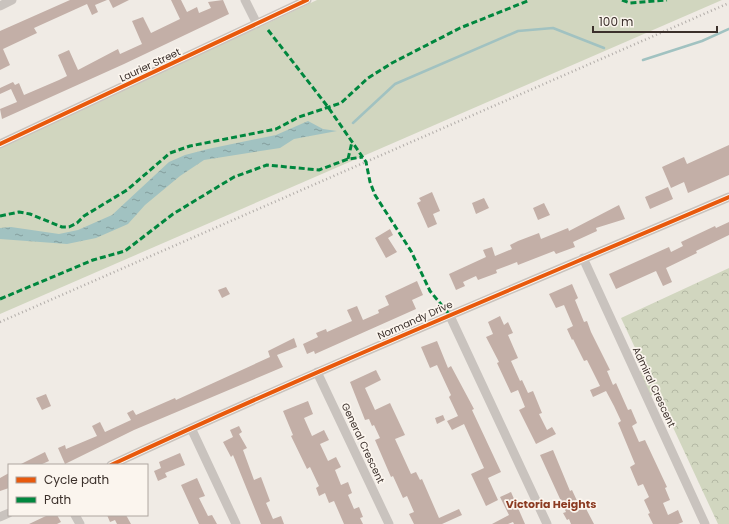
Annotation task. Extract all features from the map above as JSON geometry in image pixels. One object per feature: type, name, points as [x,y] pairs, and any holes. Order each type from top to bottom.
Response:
[{"type":"street","points":[[0,6],[12,0]]},
{"type":"street","points":[[245,0],[257,24]]},
{"type":"street","name":"Laurier Street","points":[[0,144],[307,0]]},
{"type":"street","name":"Normandy Drive","points":[[113,464],[449,314],[729,197]]},
{"type":"street","name":"Admiral Crescent","points":[[584,258],[705,524]]},
{"type":"street","points":[[449,314],[546,524]]},
{"type":"street","name":"General Crescent","points":[[317,372],[389,524]]},
{"type":"street","points":[[191,428],[236,524]]},
{"type":"green space","points":[[317,0],[722,0],[0,314],[0,148]]},
{"type":"green space","points":[[729,268],[729,524],[718,524],[657,393],[649,397],[637,373],[645,369],[621,318]]},
{"type":"water","points":[[308,121],[323,129],[337,131],[294,139],[280,148],[204,160],[180,176],[145,205],[128,224],[96,238],[67,244],[0,239],[0,228],[11,227],[59,234],[78,230],[112,215],[169,162],[185,155],[208,149],[276,135]]},
{"type":"building","points":[[70,0],[107,0],[95,5],[98,12],[92,15],[87,4],[34,28],[37,33],[3,49],[10,65],[0,70],[0,31]]},
{"type":"building","points":[[109,0],[129,0],[113,8]]},
{"type":"building","points":[[171,0],[181,0],[187,12],[197,7],[199,13],[211,8],[208,2],[223,0],[229,14],[124,64],[2,119],[0,109],[17,102],[11,89],[0,94],[0,88],[13,82],[15,85],[19,83],[24,95],[67,76],[58,55],[69,50],[78,70],[118,49],[120,54],[142,44],[132,21],[143,17],[151,33],[180,19]]},
{"type":"building","points":[[729,145],[729,175],[688,193],[684,182],[671,188],[662,167],[684,157],[687,164]]},
{"type":"building","points":[[668,187],[673,199],[650,209],[645,197]]},
{"type":"building","points":[[432,192],[440,211],[433,214],[437,224],[428,228],[417,203],[421,201],[419,198]]},
{"type":"building","points":[[484,198],[489,208],[476,214],[472,203]]},
{"type":"building","points":[[544,203],[550,215],[538,220],[533,208]]},
{"type":"building","points":[[619,205],[625,219],[596,228],[597,231],[573,242],[575,247],[556,254],[554,251],[518,265],[517,262],[496,270],[497,273],[478,280],[476,276],[463,282],[465,286],[456,290],[449,274],[486,257],[483,250],[492,247],[495,256],[512,249],[510,245],[518,241],[539,233],[541,239],[568,228],[569,231]]},
{"type":"building","points":[[729,222],[729,235],[666,268],[672,282],[663,286],[656,271],[616,289],[609,274],[669,247],[671,252],[683,246],[681,242],[715,226],[716,228]]},
{"type":"building","points":[[390,229],[393,235],[388,238],[397,252],[386,258],[375,238]]},
{"type":"building","points":[[417,281],[423,295],[412,300],[416,309],[315,354],[314,351],[307,354],[303,344],[318,337],[316,333],[326,329],[327,332],[352,321],[347,310],[357,306],[363,320],[379,313],[378,310],[389,305],[385,296]]},
{"type":"building","points":[[572,284],[578,298],[575,300],[584,322],[587,321],[610,370],[607,371],[613,385],[616,383],[628,410],[631,409],[637,423],[632,426],[639,442],[645,440],[667,487],[665,488],[670,500],[663,503],[668,515],[678,510],[683,522],[678,524],[653,524],[644,500],[649,497],[643,484],[638,486],[630,467],[635,464],[618,423],[621,421],[614,406],[606,391],[593,397],[590,390],[600,386],[587,360],[584,361],[567,329],[573,326],[564,305],[556,308],[549,294]]},
{"type":"building","points":[[226,287],[230,294],[222,298],[218,290]]},
{"type":"building","points":[[500,316],[504,325],[508,322],[513,333],[508,335],[518,358],[511,361],[520,381],[522,380],[528,393],[533,391],[542,413],[539,414],[547,430],[552,427],[556,434],[536,444],[519,410],[525,407],[518,390],[511,393],[497,363],[499,362],[486,337],[493,334],[488,322]]},
{"type":"building","points":[[294,338],[297,347],[277,355],[283,367],[134,430],[65,464],[58,448],[65,445],[66,449],[97,436],[92,426],[100,422],[105,432],[131,420],[127,413],[133,410],[136,415],[175,398],[176,400],[270,357],[268,351]]},
{"type":"building","points":[[437,341],[448,368],[451,366],[474,409],[472,410],[501,472],[488,478],[498,500],[486,506],[471,474],[484,468],[464,424],[452,430],[447,421],[458,416],[449,397],[451,395],[437,365],[430,368],[421,347]]},
{"type":"building","points":[[376,370],[381,380],[365,388],[375,410],[390,403],[405,435],[395,439],[411,474],[416,472],[420,480],[422,479],[439,518],[459,509],[462,515],[442,524],[414,524],[409,514],[414,512],[407,496],[403,498],[393,476],[391,477],[375,440],[380,438],[374,425],[372,426],[369,419],[365,420],[350,382]]},
{"type":"building","points":[[46,394],[51,406],[42,410],[36,398]]},
{"type":"building","points":[[308,401],[313,414],[304,418],[312,436],[324,430],[329,440],[320,444],[328,461],[336,457],[341,467],[335,470],[341,485],[348,482],[352,493],[348,495],[354,509],[359,507],[363,517],[360,518],[363,524],[344,524],[334,501],[329,503],[325,493],[319,496],[316,488],[319,486],[310,467],[307,469],[291,436],[293,435],[283,411]]},
{"type":"building","points":[[443,415],[445,420],[437,424],[435,418]]},
{"type":"building","points":[[239,426],[242,432],[239,434],[247,448],[243,450],[254,480],[261,477],[270,501],[266,503],[273,519],[281,516],[284,524],[261,524],[233,455],[231,457],[223,442],[233,437],[230,430]]},
{"type":"building","points":[[553,450],[570,491],[572,490],[579,505],[583,503],[594,524],[571,524],[569,519],[567,520],[563,513],[566,512],[540,455]]},
{"type":"building","points":[[45,452],[49,461],[42,464],[21,464]]},
{"type":"building","points":[[180,453],[185,465],[165,473],[167,477],[158,481],[154,471],[161,468],[159,462]]},
{"type":"building","points":[[8,474],[8,488],[0,491],[0,478]]},
{"type":"building","points":[[197,478],[205,496],[199,498],[208,516],[212,515],[217,524],[199,524],[181,485]]},
{"type":"building","points":[[511,492],[525,524],[514,524],[513,522],[508,524],[492,524],[509,515],[500,497]]},
{"type":"building","points":[[46,516],[58,516],[61,522],[57,524],[29,524]]},
{"type":"building","points":[[107,516],[127,516],[131,524],[117,524],[115,520],[110,522]]},
{"type":"waterway","points":[[353,123],[395,84],[518,31],[553,28],[604,48]]},
{"type":"waterway","points":[[643,60],[702,41],[729,29]]},
{"type":"railway","points":[[0,322],[729,3]]},
{"type":"marked path","points":[[0,216],[19,212],[30,214],[62,227],[69,227],[77,223],[84,216],[127,190],[170,153],[190,146],[276,129],[299,117],[341,103],[368,78],[392,63],[460,28],[530,0]]},
{"type":"marked path","points":[[622,0],[630,3],[667,0]]},
{"type":"marked path","points":[[268,30],[328,107],[366,162],[370,182],[375,195],[411,251],[430,291],[449,314]]},
{"type":"marked path","points":[[348,159],[352,142]]},
{"type":"marked path","points":[[0,299],[93,260],[125,251],[173,214],[234,177],[267,165],[319,170],[348,159],[363,157]]},
{"type":"cycle path","points":[[0,144],[307,0]]},
{"type":"cycle path","points":[[113,464],[265,395],[729,197]]},
{"type":"district","name":"Victoria Heights","points":[[551,504]]}]
